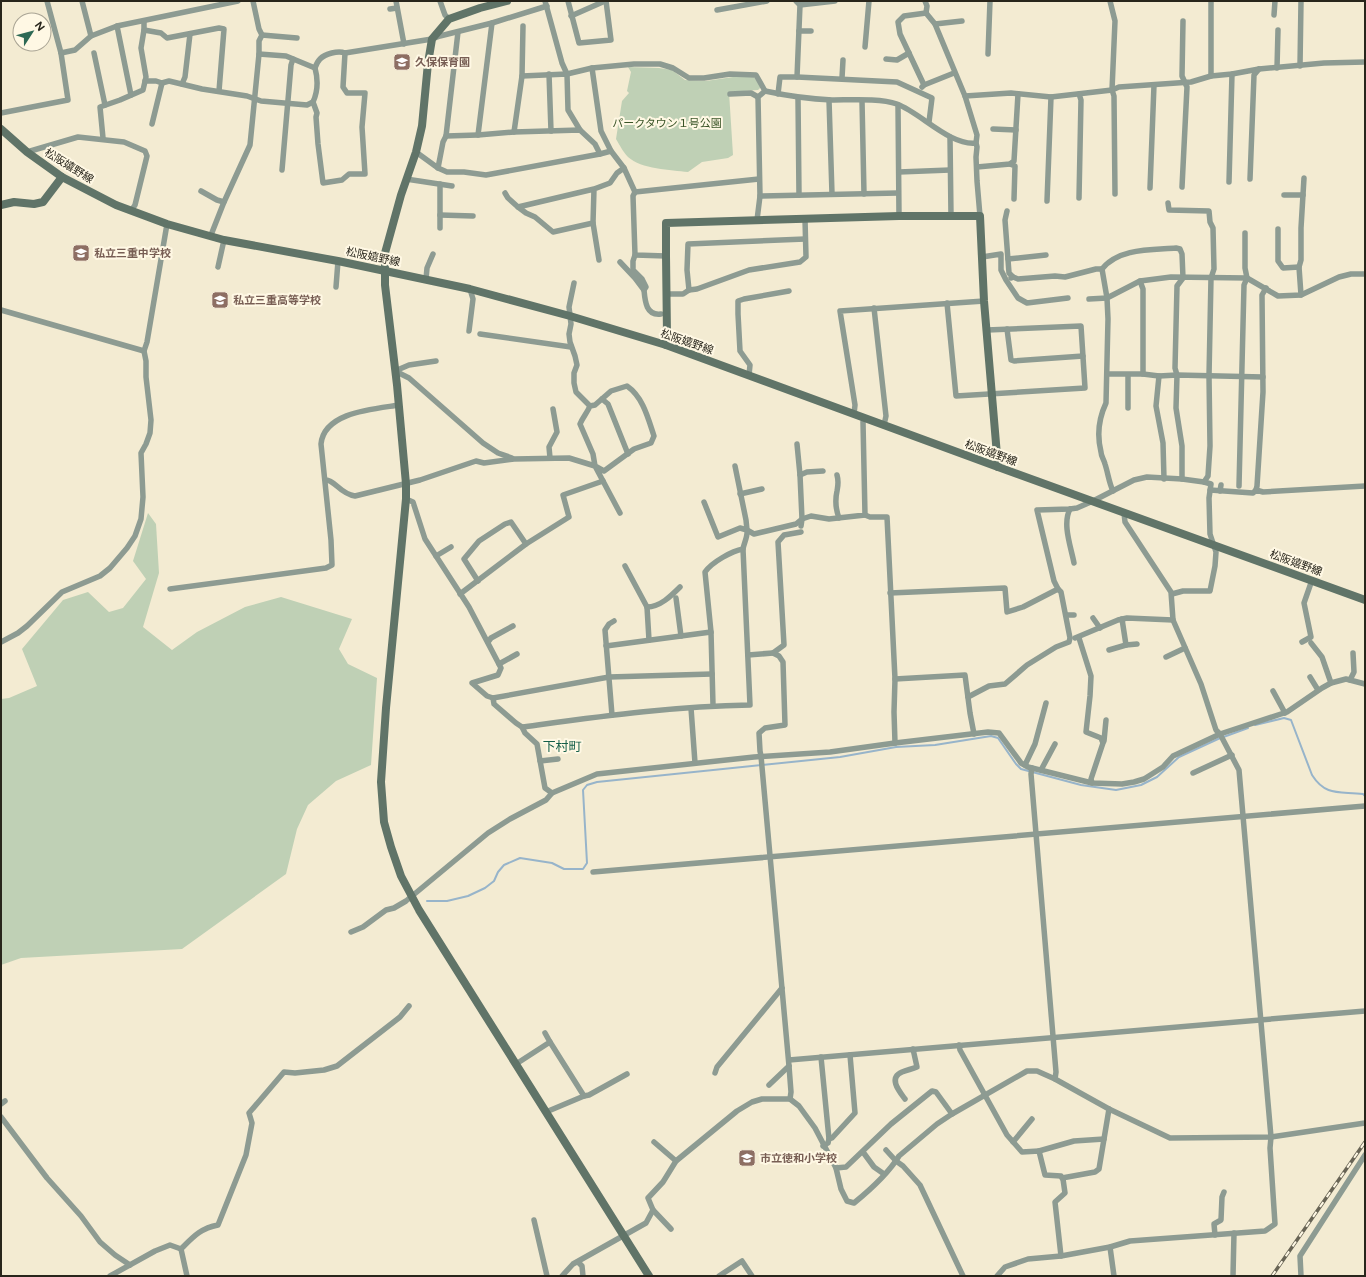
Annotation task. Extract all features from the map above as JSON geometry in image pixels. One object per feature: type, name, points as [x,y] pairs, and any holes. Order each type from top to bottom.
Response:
[{"type":"street","points":[[1,113],[68,100],[61,53],[47,1]]},
{"type":"street","points":[[82,1],[91,36]]},
{"type":"street","points":[[61,53],[75,50],[91,36],[117,26],[238,1]]},
{"type":"street","points":[[211,235],[250,145],[259,41],[262,36],[253,1]]},
{"type":"street","points":[[396,1],[404,44]]},
{"type":"street","points":[[440,1],[445,15],[449,19]]},
{"type":"street","points":[[507,1],[480,8],[449,19],[432,40],[428,63],[422,126],[416,152],[406,179],[385,253],[384,285],[399,405],[406,499],[386,708],[381,782],[384,822],[390,847],[401,876],[412,897],[650,1276]]},
{"type":"street","points":[[568,1],[571,16],[579,43],[611,40],[606,1],[571,16]]},
{"type":"street","points":[[716,10],[767,1]]},
{"type":"street","points":[[797,77],[799,31],[798,3],[840,1]]},
{"type":"street","points":[[866,46],[869,1]]},
{"type":"street","points":[[925,1],[927,6],[926,13],[934,24],[965,96],[977,135],[977,181],[984,301],[998,467]]},
{"type":"street","points":[[988,54],[990,1]]},
{"type":"street","points":[[1110,1],[1115,21],[1112,90],[1114,96],[1115,194]]},
{"type":"street","points":[[1211,1],[1211,76]]},
{"type":"street","points":[[1274,15],[1275,1]]},
{"type":"street","points":[[1300,66],[1302,1]]},
{"type":"street","points":[[146,81],[156,81],[162,83],[169,81],[202,89],[255,98],[261,101],[308,105],[313,102],[317,90],[317,74],[315,68],[320,59],[327,54],[345,53],[432,40],[492,23],[546,3],[566,74],[568,110],[580,130],[594,144],[600,154]]},
{"type":"street","points":[[390,9],[398,8]]},
{"type":"street","points":[[924,85],[900,34],[898,22],[904,16],[926,13]]},
{"type":"street","points":[[103,138],[100,107],[143,90],[146,81],[141,48],[144,21]]},
{"type":"street","points":[[934,24],[962,21]]},
{"type":"street","points":[[1182,187],[1187,87],[1182,76],[1183,21]]},
{"type":"street","points":[[478,135],[492,23]]},
{"type":"street","points":[[117,26],[132,95]]},
{"type":"street","points":[[514,132],[522,76],[524,26]]},
{"type":"street","points":[[144,30],[161,33],[167,38],[219,28],[224,29],[219,91]]},
{"type":"street","points":[[1277,68],[1278,30]]},
{"type":"street","points":[[799,31],[811,31]]},
{"type":"street","points":[[438,168],[443,142],[446,136],[458,32]]},
{"type":"street","points":[[182,84],[185,78],[190,34]]},
{"type":"street","points":[[262,36],[297,38]]},
{"type":"street","points":[[94,53],[105,105]]},
{"type":"street","points":[[313,102],[318,113],[316,117],[318,144],[324,183],[342,180],[349,174],[365,174],[362,127],[365,93],[347,93],[343,87],[345,53]]},
{"type":"street","points":[[886,59],[897,60],[909,53]]},
{"type":"street","points":[[259,54],[286,56],[315,68]]},
{"type":"street","points":[[282,170],[291,65],[293,59]]},
{"type":"street","points":[[842,60],[842,78]]},
{"type":"street","points":[[965,96],[1018,94],[1051,97],[1112,90],[1119,87],[1185,83],[1211,76],[1259,69],[1324,63],[1365,62]]},
{"type":"street","points":[[522,76],[566,74],[592,68],[630,64],[660,64],[673,68],[689,78],[704,78],[730,74],[756,75],[765,91],[778,94],[798,98],[889,102],[907,108],[950,137],[970,143],[976,143]]},
{"type":"street","points":[[592,68],[601,131],[611,151],[624,168],[635,192],[633,196],[635,255],[633,270],[646,287],[644,290],[645,304],[650,311],[657,315],[661,314]]},
{"type":"street","points":[[1250,179],[1254,75],[1259,69]]},
{"type":"street","points":[[920,92],[924,85],[954,73]]},
{"type":"street","points":[[550,74],[551,131]]},
{"type":"street","points":[[1230,182],[1232,74]]},
{"type":"street","points":[[778,94],[780,78],[842,78],[897,82],[932,98],[929,122]]},
{"type":"street","points":[[152,124],[162,83]]},
{"type":"street","points":[[1150,188],[1154,85]]},
{"type":"street","points":[[758,96],[765,91]]},
{"type":"street","points":[[730,94],[751,93],[758,96]]},
{"type":"street","points":[[1010,164],[1014,161],[1018,94]]},
{"type":"street","points":[[1079,94],[1081,100],[1079,198]]},
{"type":"street","points":[[758,96],[760,196],[758,220]]},
{"type":"street","points":[[1047,201],[1051,97]]},
{"type":"street","points":[[798,98],[799,195]]},
{"type":"street","points":[[829,100],[832,194]]},
{"type":"street","points":[[862,101],[864,194]]},
{"type":"street","points":[[898,105],[899,216]]},
{"type":"street","name":"松阪嬉野線","points":[[1,129],[27,152],[62,177],[131,211],[167,224],[211,235],[224,240],[338,261],[470,289],[570,316],[666,345],[1365,600]]},
{"type":"street","points":[[993,129],[1016,130]]},
{"type":"street","points":[[446,136],[580,130]]},
{"type":"street","points":[[27,152],[78,137],[103,138],[124,142],[145,151],[147,156],[135,205],[131,211]]},
{"type":"street","points":[[950,137],[951,216]]},
{"type":"street","points":[[416,152],[438,168],[447,172],[464,172],[486,175],[611,151]]},
{"type":"street","points":[[977,167],[1010,164],[1015,166],[1014,199]]},
{"type":"street","points":[[518,207],[594,189],[610,183],[617,173],[624,168]]},
{"type":"street","points":[[899,172],[950,170]]},
{"type":"street","points":[[1,205],[14,202],[34,204],[43,202],[62,177]]},
{"type":"street","points":[[1301,295],[1299,267],[1301,260],[1304,178]]},
{"type":"street","points":[[406,179],[452,186]]},
{"type":"street","points":[[635,192],[759,179]]},
{"type":"street","points":[[440,184],[440,228]]},
{"type":"street","points":[[594,189],[593,223],[599,260]]},
{"type":"street","points":[[202,191],[224,202]]},
{"type":"street","points":[[505,193],[508,198],[518,207],[535,217],[553,232],[593,223]]},
{"type":"street","points":[[760,196],[898,193]]},
{"type":"street","points":[[1284,195],[1303,195]]},
{"type":"street","points":[[1168,203],[1169,210],[1209,211],[1210,222],[1213,228],[1214,269],[1210,278],[1209,461],[1208,476],[1204,482]]},
{"type":"street","points":[[1007,211],[1006,220],[1009,273],[1013,277],[1018,279],[1055,276],[1065,277],[1096,269],[1102,269]]},
{"type":"street","points":[[440,215],[473,216]]},
{"type":"street","points":[[666,345],[666,223],[899,216],[980,216]]},
{"type":"street","points":[[667,294],[683,294],[690,290],[697,289],[749,270],[800,262],[806,257],[805,219]]},
{"type":"street","points":[[1,642],[18,633],[27,626],[62,592],[100,576],[110,568],[135,536],[140,519],[143,497],[141,453],[150,433],[151,420],[144,351],[147,342],[167,224]]},
{"type":"street","points":[[1278,229],[1278,261],[1283,268],[1299,267]]},
{"type":"street","points":[[1239,486],[1244,285],[1247,278],[1244,268],[1245,233]]},
{"type":"street","points":[[690,290],[687,270],[688,244],[805,239]]},
{"type":"street","points":[[218,267],[224,240]]},
{"type":"street","points":[[1113,491],[1110,485],[1105,463],[1100,452],[1099,428],[1102,412],[1106,403],[1108,374],[1107,298],[1102,269],[1106,264],[1133,251],[1176,248],[1180,249],[1182,254],[1183,278],[1177,286],[1175,368],[1177,375],[1176,408],[1182,446],[1182,479]]},
{"type":"street","points":[[426,279],[427,268],[433,254]]},
{"type":"street","points":[[982,256],[1001,254],[1001,270],[1006,280],[1018,298],[1027,303],[1068,298]]},
{"type":"street","points":[[1008,258],[1046,254]]},
{"type":"street","points":[[635,255],[666,256]]},
{"type":"street","points":[[336,287],[338,261]]},
{"type":"street","points":[[620,262],[644,290]]},
{"type":"street","points":[[1089,299],[1107,298],[1140,281],[1171,277],[1247,278],[1278,296],[1301,295],[1351,274],[1365,274]]},
{"type":"street","points":[[1006,280],[1013,277]]},
{"type":"street","points":[[1140,281],[1143,289],[1143,374]]},
{"type":"street","points":[[574,283],[569,307],[571,324],[569,334],[571,347],[577,365],[574,373],[574,383],[576,392],[590,406]]},
{"type":"street","points":[[1256,490],[1263,377],[1262,295],[1266,288]]},
{"type":"street","points":[[469,331],[473,299],[470,289]]},
{"type":"street","points":[[749,375],[750,365],[740,351],[738,301],[789,290]]},
{"type":"street","points":[[854,414],[855,405],[840,311],[984,301]]},
{"type":"street","points":[[947,303],[956,396],[991,392],[1085,388],[1081,326],[987,330]]},
{"type":"street","points":[[874,308],[886,416],[884,425]]},
{"type":"street","points":[[1,310],[144,351]]},
{"type":"street","points":[[1007,329],[1011,360],[1083,356]]},
{"type":"street","points":[[480,334],[571,347]]},
{"type":"street","points":[[395,370],[436,361]]},
{"type":"street","points":[[395,370],[409,378],[483,443],[498,453],[514,458]]},
{"type":"street","points":[[1108,374],[1263,377]]},
{"type":"street","points":[[1128,375],[1128,408]]},
{"type":"street","points":[[1159,376],[1156,406],[1163,443],[1164,479]]},
{"type":"street","points":[[326,480],[333,482],[345,494],[355,496],[406,484],[444,473],[464,464],[476,461],[484,463],[514,458],[570,458],[595,466],[604,471],[634,449],[651,442],[654,436],[643,404],[633,390],[626,386],[611,391],[595,405],[590,406]]},
{"type":"street","points":[[602,398],[608,404],[628,454]]},
{"type":"street","points":[[170,589],[326,568],[332,565],[326,480],[321,444],[322,436],[335,422],[352,413],[399,405]]},
{"type":"street","points":[[590,406],[580,424],[593,454],[595,466],[620,513]]},
{"type":"street","points":[[550,458],[549,447],[557,432],[553,409]]},
{"type":"street","points":[[862,422],[865,515]]},
{"type":"street","points":[[773,653],[784,644],[778,542],[784,535],[801,529],[800,475],[797,444]]},
{"type":"street","points":[[522,727],[612,715],[713,705],[750,705],[744,549],[744,541],[747,530],[735,466]]},
{"type":"street","points":[[800,475],[807,472],[823,471]]},
{"type":"street","points":[[837,475],[839,482],[836,492],[839,518]]},
{"type":"street","points":[[1070,639],[1061,592],[1054,581],[1037,510],[1077,508],[1134,480],[1147,477],[1182,479],[1211,484],[1210,534],[1216,552],[1210,591],[1183,591],[1172,594]]},
{"type":"street","points":[[460,594],[526,544],[569,517],[562,495],[602,481]]},
{"type":"street","points":[[1220,491],[1221,485]]},
{"type":"street","points":[[1210,490],[1253,493],[1256,490],[1263,492],[1365,486]]},
{"type":"street","points":[[740,494],[762,489]]},
{"type":"street","points":[[406,499],[413,502],[425,539],[469,607],[501,668],[498,675],[472,683],[487,696],[493,698],[609,677],[712,674]]},
{"type":"street","points":[[704,502],[718,537],[740,528],[754,534],[796,524],[802,519],[811,516],[829,519],[865,515],[870,517],[887,517],[895,680],[895,743]]},
{"type":"street","points":[[1070,509],[1068,513],[1067,527],[1074,562]]},
{"type":"street","points":[[997,1276],[1005,1267],[1028,1260],[1061,1256],[1130,1241],[1265,1231],[1275,1224],[1270,1148],[1271,1137],[1239,770],[1220,734],[1216,730],[1201,684],[1173,620],[1172,594],[1125,522],[1124,513]]},
{"type":"street","points":[[478,581],[464,559],[479,541],[510,522],[526,544]]},
{"type":"street","points":[[436,556],[451,547]]},
{"type":"street","points":[[713,705],[711,632],[705,572],[709,566],[737,550],[744,549]]},
{"type":"street","points":[[625,566],[647,607],[649,640]]},
{"type":"street","points":[[1302,642],[1311,636],[1304,603],[1312,580]]},
{"type":"street","points":[[647,607],[651,607],[666,600],[680,587]]},
{"type":"street","points":[[890,593],[1005,588],[1007,612],[1023,607],[1058,589]]},
{"type":"street","points":[[676,598],[681,636]]},
{"type":"street","points":[[1066,615],[1074,615]]},
{"type":"street","points":[[1093,618],[1100,628]]},
{"type":"street","points":[[968,696],[989,686],[1005,684],[1027,665],[1056,646],[1069,642],[1070,639],[1079,638],[1122,619],[1173,620]]},
{"type":"street","points":[[1122,619],[1126,645]]},
{"type":"street","points":[[612,715],[605,630],[609,624],[614,621]]},
{"type":"street","points":[[488,642],[491,638],[513,626]]},
{"type":"street","points":[[606,646],[711,632]]},
{"type":"street","points":[[1079,638],[1091,676],[1086,732],[1101,738],[1104,743]]},
{"type":"street","points":[[1311,643],[1322,656],[1331,683]]},
{"type":"street","points":[[1109,650],[1126,645],[1137,644]]},
{"type":"street","points":[[1166,657],[1185,648]]},
{"type":"street","points":[[748,655],[773,653],[779,656],[783,662],[785,725],[765,728],[759,733],[789,1063],[790,1099]]},
{"type":"street","points":[[1350,680],[1354,672],[1353,653]]},
{"type":"street","points":[[499,664],[516,654]]},
{"type":"street","points":[[895,680],[965,675],[974,734]]},
{"type":"street","points":[[1310,677],[1318,690]]},
{"type":"street","points":[[351,932],[363,927],[386,910],[394,908],[412,897],[488,833],[510,819],[546,800],[552,793],[597,774],[761,756],[830,752],[988,732],[998,733],[1021,763],[1032,768],[1092,783],[1122,784],[1144,779],[1162,767],[1173,756],[1220,734],[1285,713],[1318,690],[1331,683],[1346,679],[1365,684]]},
{"type":"street","points":[[1273,691],[1285,713]]},
{"type":"street","points":[[493,698],[494,704],[522,727],[525,733],[537,744],[545,788],[552,793]]},
{"type":"street","points":[[1025,765],[1035,744],[1046,703]]},
{"type":"street","points":[[691,708],[695,763]]},
{"type":"street","points":[[1092,783],[1091,779],[1104,743],[1106,720]]},
{"type":"street","points":[[1041,770],[1055,744]]},
{"type":"street","points":[[1194,773],[1232,755]]},
{"type":"street","points":[[540,761],[558,759]]},
{"type":"street","points":[[1032,768],[1031,774],[1056,1072],[1055,1079]]},
{"type":"street","points":[[593,872],[1365,806]]},
{"type":"street","points":[[715,1073],[717,1068],[782,988]]},
{"type":"street","points":[[180,1249],[194,1236],[207,1227],[218,1225],[246,1155],[252,1124],[249,1113],[284,1072],[295,1073],[324,1070],[338,1066],[400,1017],[409,1006]]},
{"type":"street","points":[[769,1085],[789,1063],[822,1057],[1365,1011]]},
{"type":"street","points":[[545,1033],[584,1096]]},
{"type":"street","points":[[516,1064],[550,1042]]},
{"type":"street","points":[[959,1045],[960,1050],[1007,1136],[1022,1152],[1039,1151],[1074,1141],[1104,1139]]},
{"type":"street","points":[[905,1099],[896,1088],[895,1082],[897,1076],[901,1072],[917,1067],[913,1049]]},
{"type":"street","points":[[823,1146],[828,1143],[829,1139],[832,1138],[855,1113],[850,1055]]},
{"type":"street","points":[[822,1057],[829,1139]]},
{"type":"street","points":[[670,1229],[653,1210],[648,1198],[663,1182],[676,1161],[737,1111],[752,1102],[762,1099],[790,1099],[799,1106],[811,1123],[836,1168],[841,1189],[847,1201],[854,1203],[872,1189],[899,1156],[937,1124],[1027,1071],[1037,1071],[1055,1079],[1109,1109],[1170,1138],[1271,1137],[1365,1123]]},
{"type":"street","points":[[546,1112],[589,1095],[627,1074]]},
{"type":"street","points":[[836,1168],[846,1167],[891,1124],[932,1091],[936,1092],[952,1114]]},
{"type":"street","points":[[1039,1151],[1045,1175],[1061,1176],[1062,1178],[1095,1172],[1099,1169],[1109,1109]]},
{"type":"street","points":[[1,1117],[47,1178],[81,1216],[100,1242],[114,1255],[130,1265]]},
{"type":"street","points":[[1013,1142],[1032,1119]]},
{"type":"street","points":[[654,1142],[676,1161]]},
{"type":"street","points":[[886,1150],[896,1161],[904,1166],[920,1185],[963,1276]]},
{"type":"street","points":[[863,1152],[874,1167],[884,1174]]},
{"type":"street","points":[[1301,1276],[1300,1256],[1365,1155]]},
{"type":"street","points":[[1061,1256],[1056,1202],[1065,1193],[1062,1178]]},
{"type":"street","points":[[1215,1235],[1214,1224],[1221,1220],[1222,1197],[1224,1192]]},
{"type":"street","points":[[562,1276],[573,1264],[646,1223],[653,1210]]},
{"type":"street","points":[[534,1220],[546,1276]]},
{"type":"street","points":[[1233,1276],[1234,1233]]},
{"type":"street","points":[[110,1276],[155,1251],[170,1245],[180,1249]]},
{"type":"street","points":[[1110,1246],[1114,1276]]},
{"type":"street","points":[[180,1249],[187,1276]]},
{"type":"street","points":[[719,1276],[742,1261],[752,1276]]},
{"type":"street","points":[[578,1262],[582,1266],[583,1276]]},
{"type":"green space","name":"パークタウン１号公園","points":[[628,67],[672,70],[685,80],[706,81],[733,77],[754,77],[761,87],[758,90],[729,92],[733,155],[728,158],[702,162],[688,172],[665,170],[640,164],[628,157],[616,139],[622,101],[629,93],[627,91],[631,72]]},
{"type":"green space","points":[[148,513],[156,524],[159,573],[143,627],[172,650],[197,632],[245,607],[281,597],[352,619],[339,649],[348,664],[377,678],[371,765],[336,781],[308,805],[297,829],[286,874],[182,949],[21,958],[1,965],[1,699],[9,698],[37,686],[22,649],[63,600],[88,592],[109,612],[123,608],[146,579],[133,561]]},
{"type":"waterway","points":[[1255,725],[1284,718],[1291,720],[1312,775],[1317,782],[1328,790],[1334,792],[1363,794],[1365,796]]},
{"type":"waterway","points":[[427,901],[447,901],[468,896],[485,888],[494,881],[498,872],[504,865],[520,858],[552,863],[564,869],[583,869],[587,863],[583,790],[587,785],[597,782],[840,757],[896,747],[935,745],[991,736],[998,738],[1021,769],[1081,785],[1116,790],[1141,785],[1157,777],[1179,757],[1218,739],[1248,728]]},
{"type":"railway","points":[[1272,1276],[1365,1142]]},
{"type":"place","name":"久保保育園","points":[[402,62]]},
{"type":"place","name":"私立三重中学校","points":[[81,253]]},
{"type":"place","name":"私立三重高等学校","points":[[220,300]]},
{"type":"place","name":"市立徳和小学校","points":[[747,1158]]},
{"type":"district","name":"下村町","points":[[562,746]]}]
